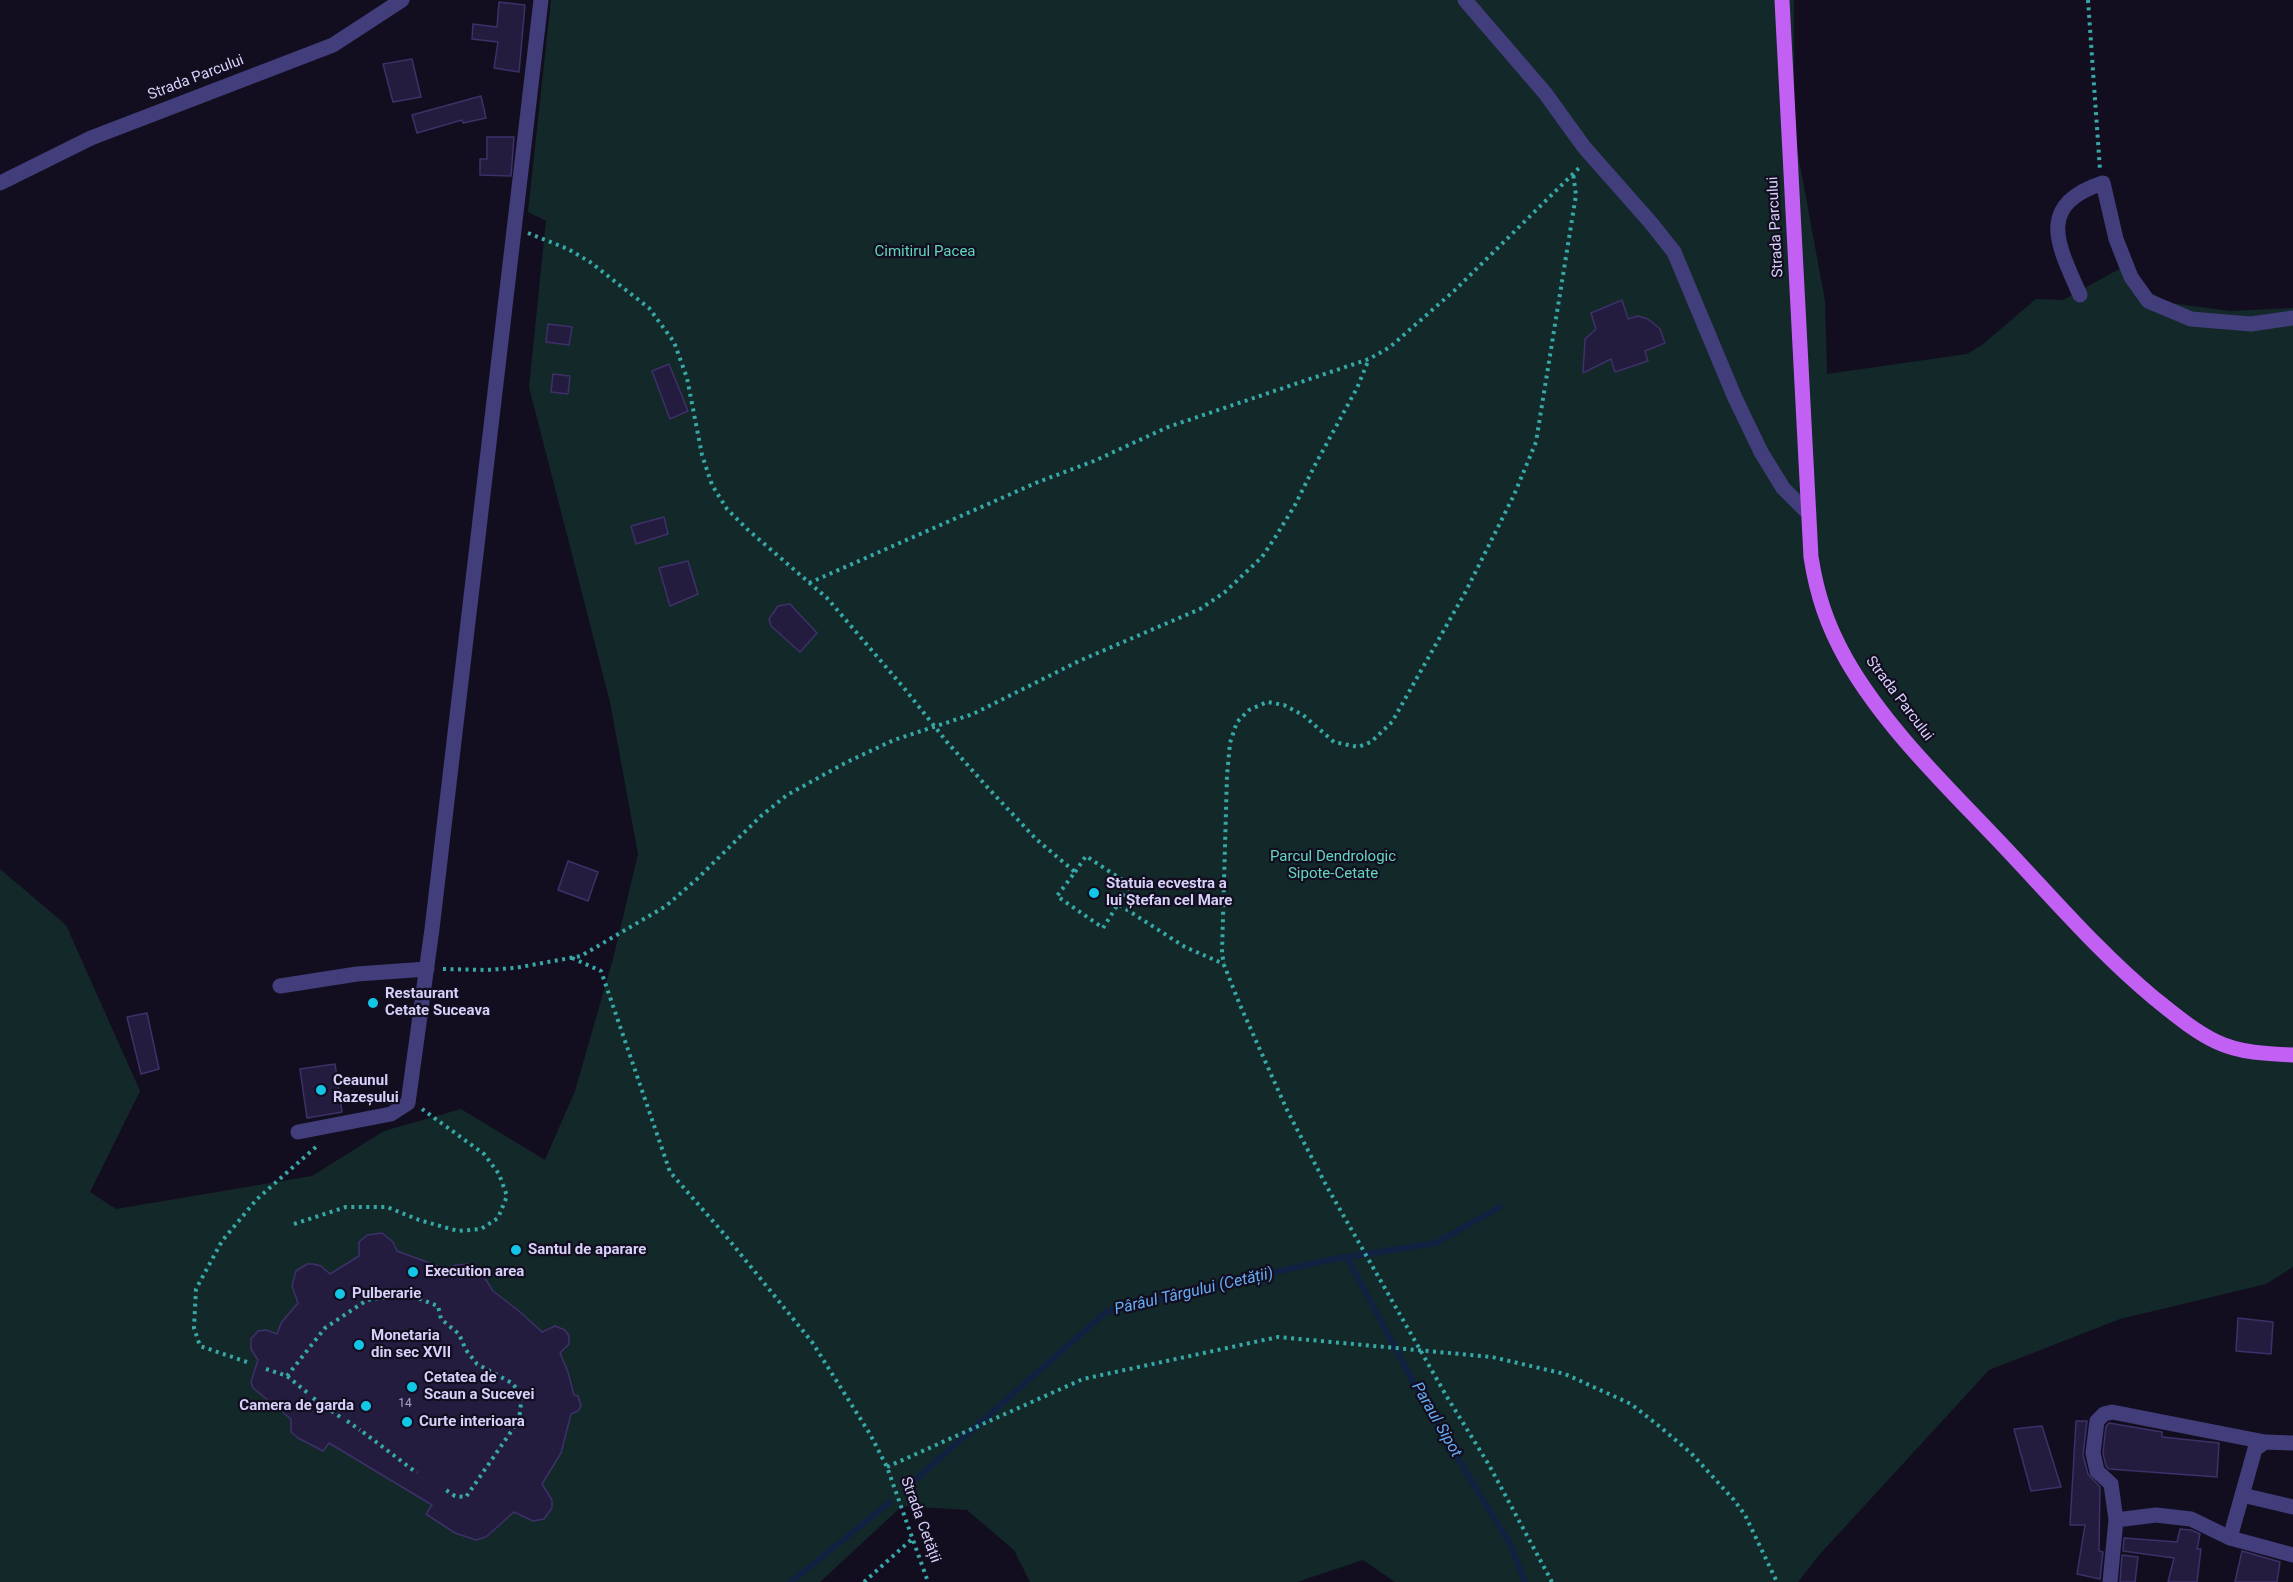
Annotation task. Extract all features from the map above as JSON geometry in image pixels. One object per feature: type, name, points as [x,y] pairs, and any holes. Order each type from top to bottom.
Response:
[{"type":"main road","name":"Strada Parcului","points":[[1782,0],[1811,557],[1816,592],[1830,627],[1847,660],[1890,722],[1936,775],[2115,965],[2170,1012],[2219,1043],[2246,1051],[2293,1055]]},
{"type":"street","name":"Strada Parcului","points":[[0,183],[91,138],[333,45],[402,0]]},
{"type":"street","points":[[298,1132],[391,1114],[408,1103],[427,969],[540,0]]},
{"type":"street","points":[[1465,0],[1545,93],[1591,156],[1674,252],[1735,398],[1761,452],[1783,488],[1809,514]]},
{"type":"street","points":[[2080,295],[2059,243],[2057,223],[2063,206],[2083,190],[2103,183],[2116,239],[2131,277],[2148,302],[2192,319],[2251,324],[2293,318]]},
{"type":"street","points":[[280,986],[357,974],[427,969]]},
{"type":"street","points":[[2110,1582],[2116,1520],[2111,1484],[2097,1471],[2093,1453],[2097,1421],[2104,1414],[2112,1412],[2265,1442],[2293,1443]]},
{"type":"street","points":[[2230,1538],[2255,1449],[2265,1442]]},
{"type":"street","points":[[2242,1495],[2293,1507]]},
{"type":"street","points":[[2116,1520],[2156,1515],[2191,1520],[2230,1538],[2293,1555]]},
{"type":"path","points":[[2088,0],[2099,161],[2103,183]]},
{"type":"path","points":[[809,583],[1168,427],[1370,359],[1403,336],[1455,290],[1591,156]]},
{"type":"path","points":[[1552,1582],[1489,1465],[1326,1185],[1287,1110],[1224,965],[1222,953],[1227,775],[1230,743],[1237,722],[1249,710],[1267,702],[1303,715],[1334,742],[1358,747],[1371,742],[1392,722],[1466,591],[1519,486],[1536,442],[1575,195],[1574,173]]},
{"type":"path","points":[[512,229],[537,236],[590,262],[649,308],[674,342],[693,406],[702,455],[712,485],[727,509],[747,530],[827,598],[947,742],[1036,839],[1075,872]]},
{"type":"path","points":[[427,969],[515,968],[581,956],[666,906],[761,816],[787,795],[894,740],[964,717],[1003,701],[1078,662],[1200,609],[1225,592],[1262,557],[1295,505],[1370,359]]},
{"type":"path","points":[[1086,856],[1130,885],[1118,904],[1102,928],[1058,896],[1086,856]]},
{"type":"path","points":[[1118,904],[1185,947],[1224,965]]},
{"type":"path","name":"Strada Cetății","points":[[571,958],[601,971],[670,1172],[725,1234],[812,1342],[870,1434],[887,1467],[928,1582]]},
{"type":"path","points":[[294,1224],[346,1207],[387,1207],[458,1232],[481,1229],[498,1218],[507,1196],[499,1174],[484,1154],[430,1114],[408,1103]]},
{"type":"path","points":[[247,1362],[200,1346],[194,1328],[196,1289],[222,1241],[257,1199],[317,1146],[327,1143]]},
{"type":"path","points":[[287,1377],[325,1328],[367,1299],[407,1294],[438,1306],[441,1319],[459,1334],[466,1350],[477,1364],[512,1383],[522,1395],[519,1420],[466,1497],[455,1496],[443,1488]]},
{"type":"path","points":[[887,1467],[1083,1379],[1278,1336],[1492,1357],[1565,1374],[1630,1404],[1691,1453],[1734,1500],[1745,1515],[1777,1582]]},
{"type":"path","points":[[266,1369],[287,1377],[417,1473]]},
{"type":"path","points":[[864,1582],[914,1538]]},
{"type":"green space","name":"Parcul Dendrologic Sipote-Cetate","points":[[551,0],[1794,0],[1794,132],[1825,301],[1827,374],[1967,354],[1982,345],[2036,299],[2063,300],[2123,267],[2134,283],[2170,303],[2230,311],[2293,308],[2293,1267],[2266,1284],[2120,1319],[1989,1370],[1820,1554],[1798,1582],[1395,1582],[1363,1560],[1297,1582],[1030,1582],[1014,1550],[967,1510],[902,1506],[820,1582],[0,1582],[0,869],[66,925],[140,1091],[90,1192],[116,1209],[312,1176],[384,1131],[461,1109],[545,1160],[575,1091],[613,959],[638,854],[610,702],[529,387],[546,221],[528,212]]},
{"type":"building","points":[[499,2],[525,5],[519,72],[494,68],[498,42],[472,39],[473,24],[497,27]]},
{"type":"building","points":[[412,59],[421,97],[393,102],[383,64]]},
{"type":"building","points":[[481,96],[486,118],[463,123],[462,120],[417,133],[412,115]]},
{"type":"building","points":[[487,137],[514,137],[511,176],[480,175],[480,159],[487,159]]},
{"type":"building","points":[[1622,300],[1628,319],[1638,316],[1648,319],[1660,329],[1665,343],[1645,351],[1648,361],[1615,372],[1611,359],[1583,373],[1585,339],[1596,329],[1591,313]]},
{"type":"building","points":[[548,324],[572,327],[569,345],[546,342]]},
{"type":"building","points":[[669,364],[688,411],[670,419],[652,371]]},
{"type":"building","points":[[553,374],[570,376],[568,394],[551,392]]},
{"type":"building","points":[[664,517],[668,534],[636,544],[631,526]]},
{"type":"building","points":[[688,561],[698,594],[670,606],[659,568]]},
{"type":"building","points":[[790,604],[817,633],[800,652],[771,626],[769,619],[778,606]]},
{"type":"building","points":[[568,861],[598,872],[588,901],[558,890]]},
{"type":"building","points":[[147,1013],[159,1069],[141,1074],[127,1017]]},
{"type":"building","points":[[335,1064],[342,1112],[307,1118],[300,1069]]},
{"type":"building","name":"Cetatea de Scaun a Sucevei","points":[[382,1233],[393,1242],[397,1251],[446,1269],[468,1264],[479,1269],[493,1291],[542,1332],[555,1326],[565,1330],[569,1336],[569,1344],[560,1353],[574,1395],[578,1396],[581,1406],[578,1411],[571,1414],[561,1453],[542,1484],[552,1500],[552,1508],[544,1519],[533,1521],[514,1512],[486,1537],[476,1540],[455,1533],[426,1514],[432,1505],[329,1443],[323,1451],[298,1438],[291,1432],[291,1419],[253,1388],[251,1382],[258,1360],[251,1349],[251,1339],[258,1331],[266,1330],[277,1334],[281,1323],[298,1303],[292,1286],[296,1271],[307,1264],[313,1264],[321,1266],[330,1274],[359,1256],[359,1242],[367,1235]]},
{"type":"building","points":[[2238,1318],[2273,1322],[2271,1354],[2236,1351]]},
{"type":"building","points":[[2076,1421],[2087,1421],[2083,1455],[2088,1474],[2100,1487],[2099,1551],[2103,1552],[2100,1579],[2077,1574],[2085,1525],[2070,1525]]},
{"type":"building","points":[[2109,1423],[2162,1432],[2162,1437],[2219,1443],[2217,1477],[2109,1469],[2103,1453],[2106,1426]]},
{"type":"building","points":[[2042,1426],[2061,1487],[2031,1491],[2014,1429]]},
{"type":"building","points":[[2180,1529],[2200,1534],[2197,1549],[2201,1549],[2197,1582],[2168,1582],[2174,1558],[2123,1551],[2124,1538],[2177,1542]]},
{"type":"building","points":[[2242,1551],[2280,1562],[2277,1582],[2235,1582]]},
{"type":"building","points":[[2122,1555],[2138,1557],[2135,1582],[2120,1582]]},
{"type":"waterway","name":"Pârâul Târgului (Cetății)","points":[[906,1488],[1106,1312],[1328,1260],[1436,1243],[1500,1207]]},
{"type":"waterway","name":"Paraul Sipot","points":[[1347,1257],[1426,1406],[1510,1544],[1525,1582]]},
{"type":"waterway","name":"Pârâul Târgului (Cetății)","points":[[791,1582],[890,1502]]},
{"type":"place","name":"Statuia ecvestra a lui Ștefan cel Mare","points":[[1094,893]]},
{"type":"place","name":"Restaurant Cetate Suceava","points":[[373,1003]]},
{"type":"place","name":"Ceaunul Razeșului","points":[[321,1090]]},
{"type":"place","name":"Santul de aparare","points":[[516,1250]]},
{"type":"place","name":"Execution area","points":[[413,1272]]},
{"type":"place","name":"Pulberarie","points":[[340,1294]]},
{"type":"place","name":"Monetaria din sec XVII","points":[[359,1345]]},
{"type":"place","name":"Cetatea de Scaun a Sucevei","points":[[412,1387]]},
{"type":"place","name":"Camera de garda","points":[[366,1406]]},
{"type":"place","name":"Curte interioara","points":[[407,1422]]},
{"type":"park label","name":"Cimitirul Pacea","points":[[925,252]]}]
